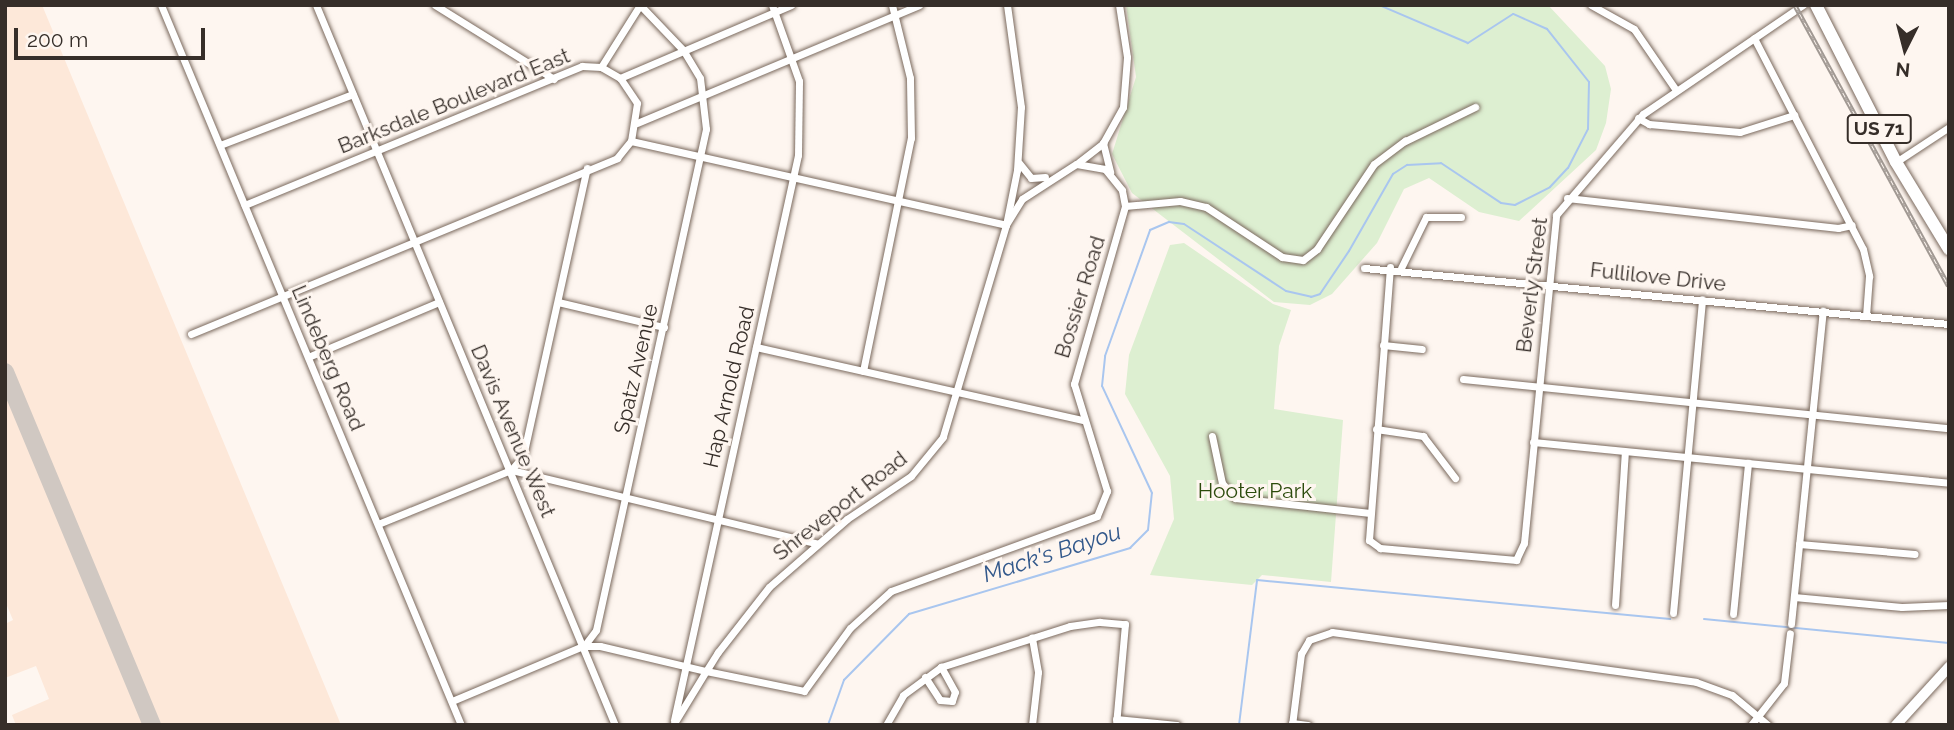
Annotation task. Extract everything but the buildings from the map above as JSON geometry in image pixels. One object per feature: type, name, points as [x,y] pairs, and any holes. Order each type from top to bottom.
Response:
[{"type":"main road","name":"US 71","points":[[1816,5],[1896,162],[1949,249]]},
{"type":"main road","points":[[1896,725],[1947,674]]},
{"type":"street","name":"Lindeberg Road","points":[[161,5],[461,725]]},
{"type":"street","name":"Davis Avenue West","points":[[316,5],[512,470],[615,725]]},
{"type":"street","points":[[435,5],[554,79]]},
{"type":"street","points":[[601,67],[640,5],[684,51],[705,95]]},
{"type":"street","points":[[191,334],[587,168],[617,158],[631,141],[637,125],[634,95],[620,78],[773,9],[791,5]]},
{"type":"street","points":[[863,371],[901,200],[912,100],[892,5]]},
{"type":"street","points":[[637,125],[919,5]]},
{"type":"street","points":[[631,141],[1006,225],[1018,161],[1019,76],[1007,5]]},
{"type":"street","name":"Shreveport Road","points":[[673,724],[754,603],[816,543],[911,476],[943,437],[960,393],[1006,225],[1022,199],[1052,175],[1076,164],[1103,143],[1123,107],[1127,84],[1119,5]]},
{"type":"street","points":[[1591,5],[1634,29],[1676,90]]},
{"type":"street","name":"Beverly Street","points":[[1370,513],[1371,543],[1506,561],[1519,558],[1554,221],[1567,198],[1638,118],[1803,5]]},
{"type":"street","name":"Hap Arnold Road","points":[[673,724],[795,176],[802,117],[794,57],[773,9]]},
{"type":"street","points":[[1754,38],[1852,225],[1868,263],[1866,316]]},
{"type":"street","name":"Barksdale Boulevard East","points":[[245,205],[582,66],[601,67],[620,78]]},
{"type":"street","points":[[220,145],[353,94]]},
{"type":"street","name":"Spatz Avenue","points":[[583,646],[596,630],[702,156],[705,95]]},
{"type":"street","points":[[1103,143],[1125,206],[1171,201],[1206,207],[1282,257],[1303,260],[1317,249],[1374,164],[1405,141],[1475,107]]},
{"type":"street","points":[[1638,118],[1649,124],[1740,132],[1794,115]]},
{"type":"street","points":[[1896,162],[1949,127]]},
{"type":"street","points":[[1018,161],[1031,178],[1052,175]]},
{"type":"street","name":"Shreveport Road","points":[[1076,164],[1094,164],[1112,175]]},
{"type":"street","points":[[378,524],[512,470],[523,456],[587,168]]},
{"type":"street","points":[[1567,198],[1838,228],[1852,225]]},
{"type":"street","name":"Bossier Road","points":[[706,671],[799,692],[808,689],[850,628],[891,591],[1097,516],[1107,491],[1083,420],[1076,371],[1125,206]]},
{"type":"street","points":[[1401,268],[1426,217],[1461,217]]},
{"type":"street","points":[[1212,436],[1222,483],[1235,498],[1370,513],[1390,267]]},
{"type":"street","name":"Fullilove Drive","points":[[1364,268],[1401,268],[1949,324]]},
{"type":"street","points":[[1673,613],[1702,299]]},
{"type":"street","points":[[308,357],[439,302]]},
{"type":"street","points":[[558,302],[664,327]]},
{"type":"street","points":[[1751,725],[1784,683],[1823,312]]},
{"type":"street","points":[[1383,345],[1422,349]]},
{"type":"street","points":[[756,347],[1083,420]]},
{"type":"street","points":[[1463,379],[1949,428]]},
{"type":"street","points":[[1376,429],[1421,435],[1455,478]]},
{"type":"street","points":[[1533,442],[1949,484]]},
{"type":"street","points":[[1615,605],[1625,452]]},
{"type":"street","points":[[1733,614],[1748,463]]},
{"type":"street","points":[[512,470],[718,517],[816,543]]},
{"type":"street","points":[[1800,544],[1915,554]]},
{"type":"street","points":[[1794,597],[1902,607],[1949,605]]},
{"type":"street","points":[[886,725],[897,701],[941,667],[1080,624],[1125,624],[1116,722],[1177,725]]},
{"type":"street","points":[[1308,725],[1292,724],[1300,653],[1309,640],[1332,632],[1696,682],[1722,689],[1768,725]]},
{"type":"street","points":[[1032,638],[1038,671],[1032,725]]},
{"type":"street","points":[[452,701],[583,646],[706,671]]},
{"type":"street","points":[[925,677],[940,700],[952,701],[954,692],[941,667]]},
{"type":"shaded area","points":[[5,5],[42,5],[341,725],[16,725],[12,715],[49,699],[36,666],[5,678],[5,624],[13,620],[5,601]]},
{"type":"green space","points":[[1126,5],[1548,5],[1605,66],[1611,89],[1606,123],[1596,150],[1519,221],[1479,212],[1429,178],[1404,189],[1377,243],[1332,294],[1310,305],[1274,302],[1132,193],[1112,154],[1136,77]]},
{"type":"green space","name":"Hooter Park","points":[[1184,243],[1273,304],[1291,310],[1279,346],[1274,409],[1343,420],[1331,582],[1262,575],[1252,585],[1150,575],[1174,519],[1170,476],[1125,394],[1129,355],[1170,245]]},
{"type":"waterway","name":"Mack's Bayou","points":[[828,725],[844,680],[909,614],[1130,548],[1148,530],[1152,493],[1102,386],[1105,356],[1150,230],[1169,222],[1184,224],[1286,291],[1311,297],[1320,294],[1349,251],[1393,174],[1407,165],[1441,163],[1501,203],[1515,205],[1550,187],[1568,168],[1588,129],[1589,82],[1547,29],[1513,14],[1468,43],[1379,5]]},
{"type":"waterway","points":[[1239,725],[1257,580],[1670,619]]},
{"type":"waterway","points":[[1704,619],[1949,643]]},
{"type":"taxiway","points":[[5,372],[152,725]]},
{"type":"railway","points":[[1795,5],[1949,286]]}]
